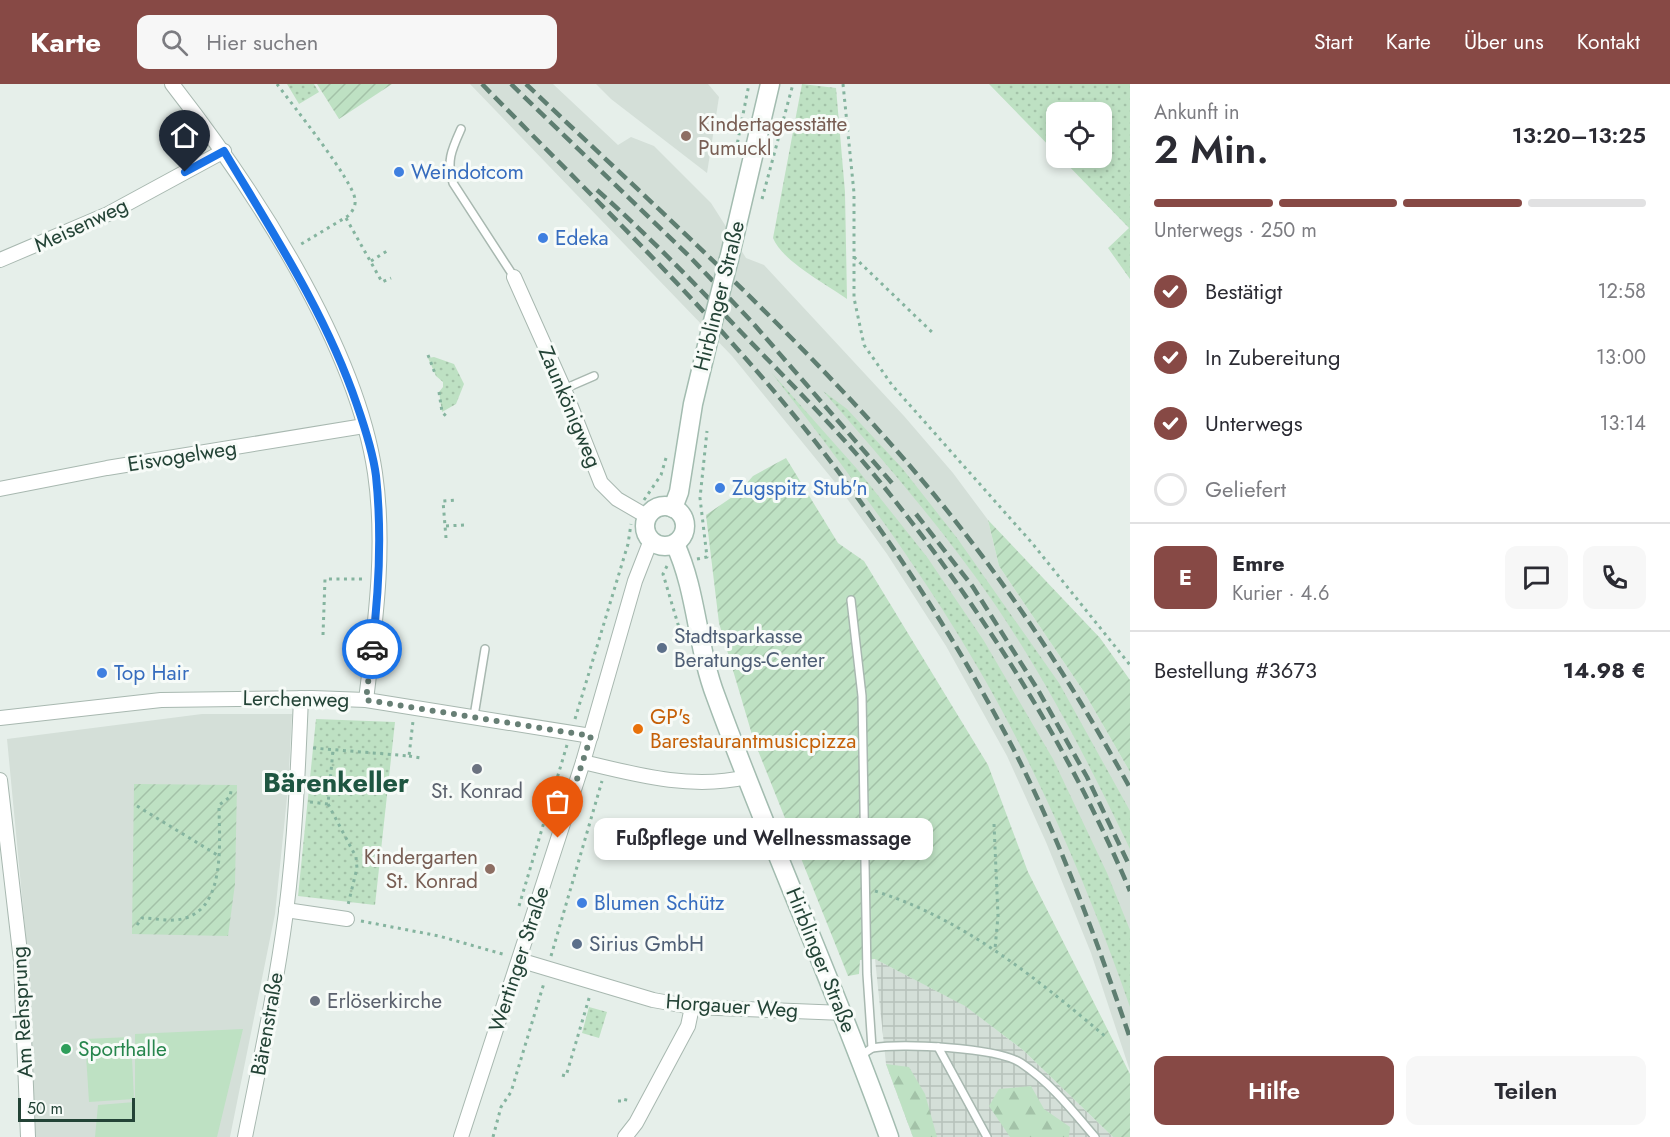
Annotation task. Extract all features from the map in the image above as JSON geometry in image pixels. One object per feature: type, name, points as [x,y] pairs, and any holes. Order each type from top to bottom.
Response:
[{"type":"street","points":[[172,84],[224,151],[286,253],[333,343],[364,426],[376,476],[379,579],[366,700]]},
{"type":"street","name":"Hirblinger Straße","points":[[673,508],[679,492],[693,404],[770,84]]},
{"type":"street","name":"Meisenweg","points":[[0,260],[108,214],[224,151]]},
{"type":"street","name":"Zaunkönigweg","points":[[514,277],[564,389],[601,483],[617,500],[642,514]]},
{"type":"street","name":"Eisvogelweg","points":[[0,489],[42,479],[364,426]]},
{"type":"street","points":[[661,507],[673,508],[681,515],[685,528],[675,544],[662,546],[651,540],[642,514],[661,507]]},
{"type":"street","name":"Wertinger Straße","points":[[461,1137],[583,762],[635,581],[651,540]]},
{"type":"street","name":"Hirblinger Straße","points":[[675,544],[683,561],[705,666],[747,777],[844,1013],[866,1052],[889,1137]]},
{"type":"street","name":"Lerchenweg","points":[[0,718],[161,700],[301,698],[366,700],[591,736]]},
{"type":"street","name":"Bärenstraße","points":[[245,1137],[271,1013],[286,910],[296,801],[301,698]]},
{"type":"street","points":[[583,762],[685,783],[726,782],[747,777]]},
{"type":"street","name":"Am Rehsprung","points":[[0,780],[21,961],[28,1137]]},
{"type":"street","points":[[286,910],[347,918]]},
{"type":"street","name":"Horgauer Weg","points":[[519,960],[653,999],[692,1007],[844,1013]]},
{"type":"street","points":[[625,1137],[636,1123],[688,1026],[692,1007]]},
{"type":"lane","points":[[461,129],[449,157],[448,169],[453,183],[514,277]]},
{"type":"lane","points":[[564,389],[594,376]]},
{"type":"lane","points":[[850,600],[862,696],[866,1052],[885,1046],[960,1048],[1018,1061],[1056,1091],[1095,1137]]},
{"type":"lane","points":[[474,716],[485,649]]},
{"type":"lane","points":[[938,1047],[987,1137]]},
{"type":"path","points":[[277,84],[353,192],[355,200],[352,212],[346,218],[299,245]]},
{"type":"path","points":[[760,205],[793,84]]},
{"type":"path","points":[[843,84],[854,193],[854,298],[864,345],[892,385],[1032,543],[1130,664]]},
{"type":"path","points":[[346,218],[382,282],[392,278]]},
{"type":"path","points":[[370,261],[387,251]]},
{"type":"path","points":[[854,256],[935,334]]},
{"type":"path","points":[[428,355],[436,376]]},
{"type":"path","points":[[439,392],[442,412],[446,416]]},
{"type":"path","points":[[683,561],[706,557],[700,498],[705,452]]},
{"type":"path","points":[[446,538],[443,501],[456,500]]},
{"type":"path","points":[[518,912],[628,544],[631,523],[642,514]]},
{"type":"path","points":[[445,526],[465,525]]},
{"type":"path","points":[[323,635],[325,579],[379,579]]},
{"type":"path","points":[[409,756],[415,707]]},
{"type":"path","points":[[299,747],[421,758]]},
{"type":"path","points":[[333,750],[328,804],[356,857],[357,868],[348,899],[347,918],[439,936],[519,960]]},
{"type":"path","points":[[137,925],[142,918],[176,920],[193,914],[214,888],[218,877],[219,805],[230,798],[231,791]]},
{"type":"path","points":[[296,801],[328,804]]},
{"type":"path","points":[[137,806],[219,856]]},
{"type":"path","points":[[994,824],[998,916],[995,949]]},
{"type":"path","points":[[865,887],[899,898],[995,949],[1106,1037]]},
{"type":"path","points":[[505,955],[508,944]]},
{"type":"path","points":[[562,1074],[566,1076],[576,1033],[594,982]]},
{"type":"shaded area","points":[[470,84],[553,84],[618,145],[631,137],[654,146],[711,203],[746,258],[764,265],[904,416],[953,473],[988,520],[999,566],[1084,692],[1130,772],[1130,1071],[1091,953],[1046,842],[1007,756],[946,646],[887,554],[838,486],[732,356]]},
{"type":"shaded area","name":"Kindertagesstätte Pumuckl","points":[[596,84],[708,84],[719,97],[707,173],[611,99]]},
{"type":"shaded area","points":[[202,714],[292,714],[288,788],[275,914],[230,1137],[35,1137],[30,980],[7,739]]},
{"type":"shaded area","points":[[875,959],[964,1005],[1023,1050],[1113,1137],[913,1137],[886,1064]]},
{"type":"green space","points":[[287,84],[314,84],[319,92],[299,104]]},
{"type":"green space","points":[[317,84],[392,84],[339,119]]},
{"type":"green space","points":[[802,84],[836,88],[845,192],[847,299],[785,255],[773,238]]},
{"type":"green space","points":[[989,84],[1130,84],[1130,279],[1108,248],[1129,228],[1071,168],[1112,168],[1112,102],[1046,102],[1046,143]]},
{"type":"green space","points":[[434,357],[454,364],[464,384],[456,404],[442,412],[439,392],[443,387],[443,382],[436,376],[428,358]]},
{"type":"green space","points":[[771,372],[857,469],[927,557],[984,641],[1053,759],[1107,873],[1130,930],[1130,1007],[1063,837],[1024,754],[981,673],[908,557]]},
{"type":"green space","points":[[823,391],[847,409],[902,468],[957,538],[1059,683],[1130,811],[1130,849],[1067,724],[994,603],[933,521]]},
{"type":"green space","points":[[786,458],[838,543],[864,561],[988,765],[1028,872],[1130,1074],[1130,1137],[1113,1137],[1023,1050],[965,1006],[875,959],[860,960],[859,974],[848,976],[753,738],[719,623],[706,515],[738,493],[753,476]]},
{"type":"green space","points":[[988,520],[1100,638],[1130,680],[1130,772],[1084,692],[999,566]]},
{"type":"green space","points":[[316,719],[395,722],[375,905],[298,896]]},
{"type":"green space","points":[[134,784],[237,785],[235,884],[228,936],[132,934]]},
{"type":"green space","points":[[589,1007],[607,1012],[599,1038],[582,1033]]},
{"type":"green space","points":[[243,1029],[217,1137],[95,1137],[98,1105],[135,1102],[135,1034]]},
{"type":"green space","points":[[131,1037],[134,1099],[89,1102],[85,1039]]},
{"type":"green space","points":[[886,1064],[909,1067],[925,1094],[937,1137],[913,1137]]},
{"type":"green space","points":[[1031,1086],[1044,1109],[1070,1127],[1069,1137],[1010,1137],[989,1106],[999,1089]]},
{"type":"railway","points":[[482,84],[717,326],[805,429],[892,547],[976,680],[1031,785],[1077,892],[1130,1038]]},
{"type":"railway","points":[[511,84],[690,257],[752,322],[892,483]]},
{"type":"railway","points":[[526,84],[793,339],[893,447],[968,537],[1018,606],[1065,677],[1130,788]]},
{"type":"railway","points":[[597,190],[671,260],[819,413],[874,475],[927,543],[961,589],[1024,686],[1081,786],[1130,891]]},
{"type":"railway","points":[[916,514],[973,587],[1038,690],[1087,777],[1130,867]]},
{"type":"way so far","points":[[372,649],[366,700],[591,736],[558,838]]},
{"type":"place","name":"Kindertagesstätte Pumuckl","points":[[686,136]]},
{"type":"place","name":"Weindotcom","points":[[399,172]]},
{"type":"place","name":"Edeka","points":[[543,238]]},
{"type":"place","name":"Zugspitz Stub'n","points":[[720,488]]},
{"type":"place","name":"Stadtsparkasse Beratungs-Center","points":[[662,648]]},
{"type":"place","name":"Top Hair","points":[[102,673]]},
{"type":"place","name":"GP's Barestaurantmusicpizza","points":[[638,729]]},
{"type":"place","name":"St. Konrad","points":[[477,769]]},
{"type":"place","name":"Fußpflege und Wellnessmassage","points":[[558,838]]},
{"type":"place","name":"Kindergarten St. Konrad","points":[[490,869]]},
{"type":"place","name":"Blumen Schütz","points":[[582,903]]},
{"type":"place","name":"Sirius GmbH","points":[[577,944]]},
{"type":"place","name":"Erlöserkirche","points":[[315,1001]]},
{"type":"place","name":"Sporthalle","points":[[66,1049]]},
{"type":"district","name":"Bärenkeller","points":[[336,783]]},
{"type":"route","points":[[185,172],[224,151],[286,253],[333,343],[352,391],[364,426],[376,476],[379,579],[372,649]]}]
